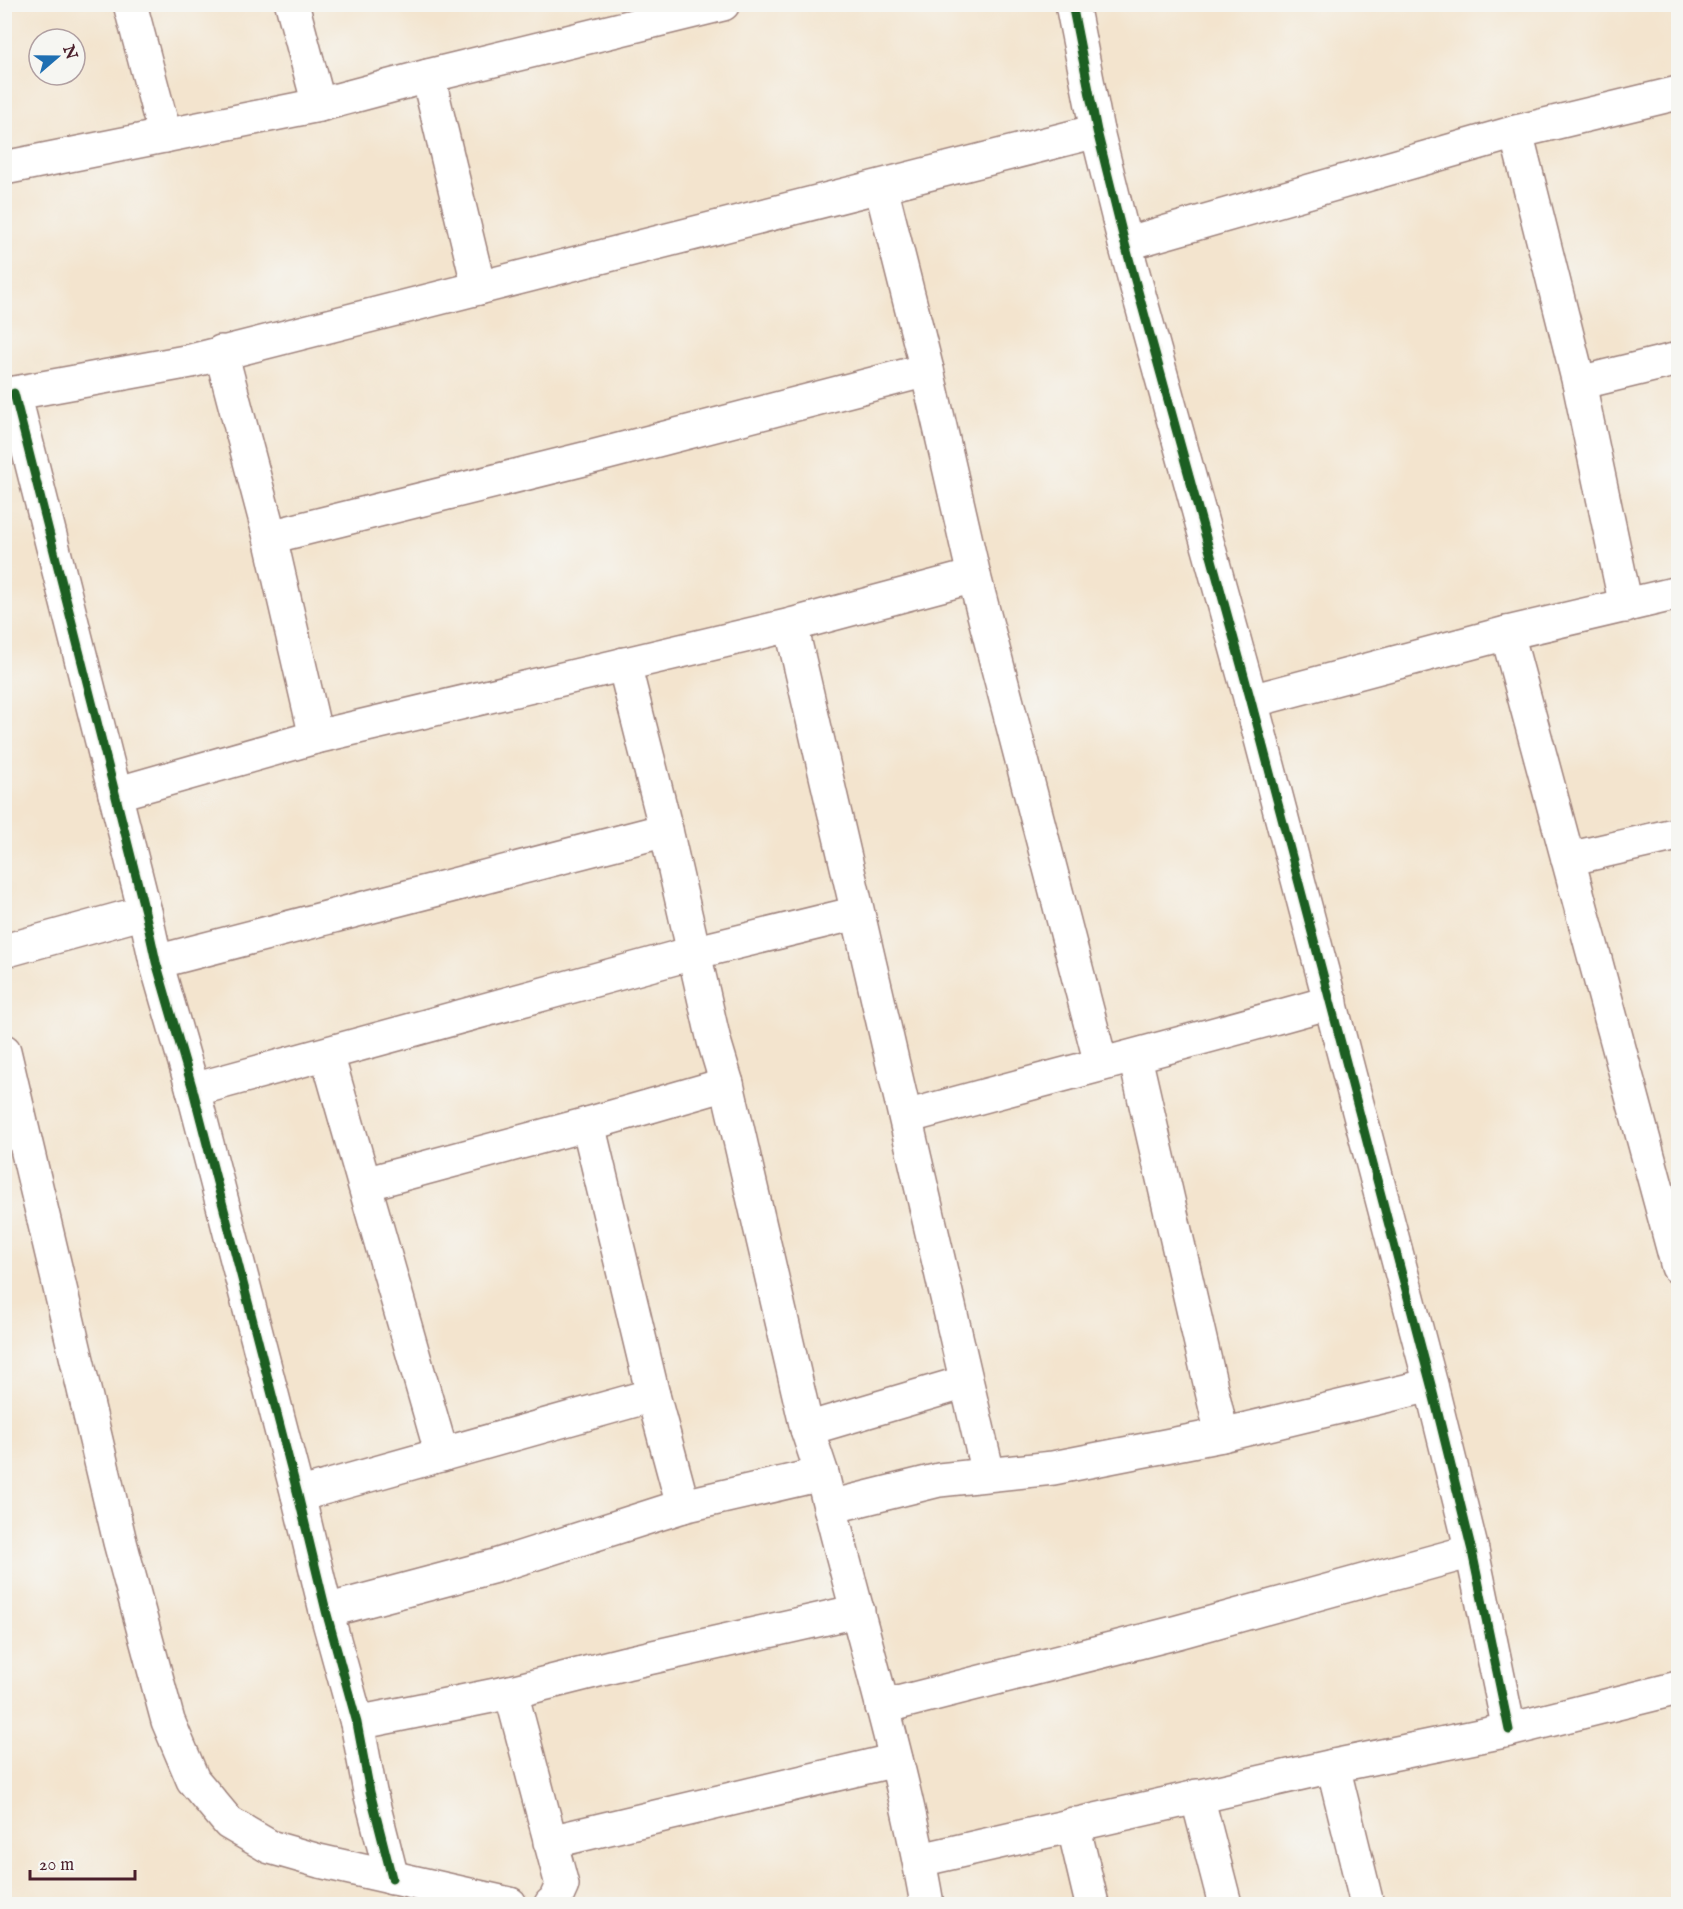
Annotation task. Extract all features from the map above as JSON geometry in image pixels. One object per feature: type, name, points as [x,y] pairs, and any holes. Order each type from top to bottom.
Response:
[{"type":"street","points":[[130,4],[165,136]]},
{"type":"street","points":[[292,4],[319,105]]},
{"type":"street","points":[[4,168],[319,105],[428,76],[623,16],[723,4]]},
{"type":"street","points":[[1072,4],[1097,131],[1125,244],[1251,701],[1431,1385],[1472,1551],[1509,1730]]},
{"type":"street","points":[[428,76],[479,288]]},
{"type":"street","points":[[1125,244],[1516,132],[1678,93]]},
{"type":"street","points":[[392,1878],[370,1792],[357,1723],[9,394],[191,361],[1097,131]]},
{"type":"street","points":[[1516,132],[1579,383],[1626,606]]},
{"type":"street","points":[[881,187],[927,370],[974,576],[1101,1064]]},
{"type":"street","points":[[221,352],[270,537],[316,736]]},
{"type":"street","points":[[1579,383],[1678,359]]},
{"type":"street","points":[[270,537],[592,458],[927,370]]},
{"type":"street","points":[[115,794],[316,736],[791,626],[974,576]]},
{"type":"street","points":[[1251,701],[1507,633],[1678,593]]},
{"type":"street","points":[[791,626],[988,1474]]},
{"type":"street","points":[[1507,633],[1678,1268]]},
{"type":"street","points":[[624,664],[666,830],[714,1041],[728,1084],[807,1429],[822,1474],[896,1760],[920,1860],[927,1905]]},
{"type":"street","points":[[156,962],[666,830]]},
{"type":"street","points":[[1568,859],[1678,834]]},
{"type":"street","points":[[4,951],[145,912]]},
{"type":"street","points":[[193,1090],[693,953],[857,913]]},
{"type":"street","points":[[906,1117],[1101,1064],[1136,1057],[1331,1002]]},
{"type":"street","points":[[4,1051],[120,1542],[168,1721],[193,1780],[229,1823],[270,1847],[510,1905]]},
{"type":"street","points":[[327,1054],[442,1455]]},
{"type":"street","points":[[1136,1057],[1222,1435]]},
{"type":"street","points":[[365,1184],[728,1084]]},
{"type":"street","points":[[588,1124],[653,1395],[683,1506]]},
{"type":"street","points":[[807,1429],[966,1382]]},
{"type":"street","points":[[830,1507],[939,1480],[1053,1468],[1222,1435],[1431,1385]]},
{"type":"street","points":[[298,1495],[653,1395]]},
{"type":"street","points":[[326,1611],[495,1566],[683,1506],[822,1474]]},
{"type":"street","points":[[882,1707],[1178,1632],[1472,1551]]},
{"type":"street","points":[[357,1723],[511,1692],[626,1663],[858,1611]]},
{"type":"street","points":[[920,1860],[1197,1796],[1509,1730],[1678,1688]]},
{"type":"street","points":[[511,1692],[562,1885],[551,1905]]},
{"type":"street","points":[[550,1842],[896,1760]]},
{"type":"street","points":[[1333,1766],[1367,1905]]},
{"type":"street","points":[[1197,1796],[1225,1905]]},
{"type":"street","points":[[1073,1824],[1092,1905]]},
{"type":"cycle path","points":[[1072,4],[1097,131],[1125,244],[1251,701],[1431,1385],[1472,1551],[1509,1730]]},
{"type":"cycle path","points":[[14,393],[156,962],[193,1090],[326,1611],[357,1723],[370,1792],[392,1878]]}]
